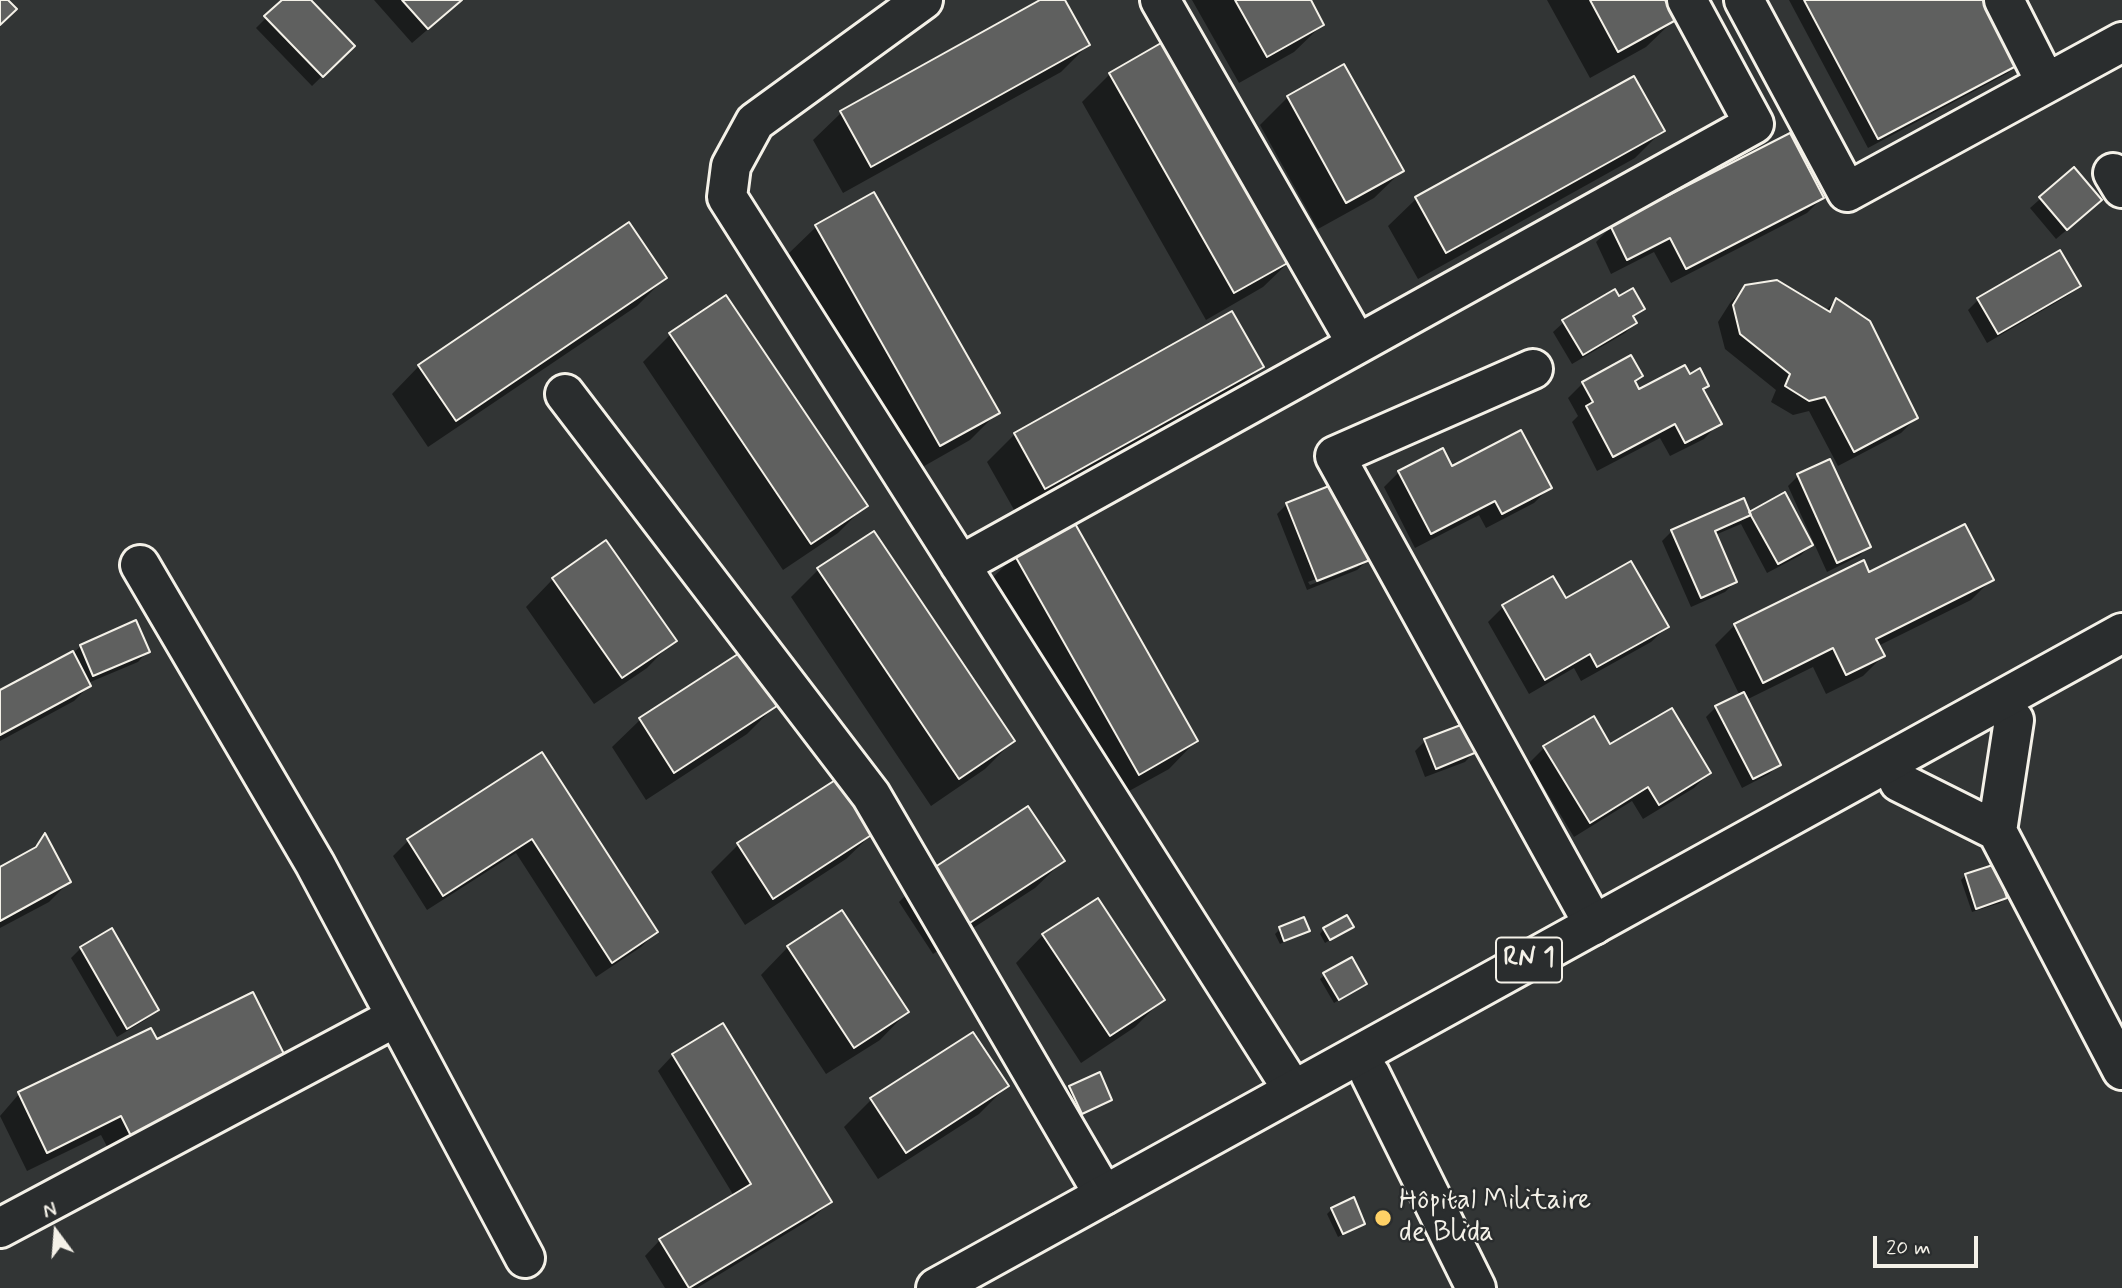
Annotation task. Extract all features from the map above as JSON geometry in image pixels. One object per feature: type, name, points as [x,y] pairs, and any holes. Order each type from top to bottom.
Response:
[{"type":"main road","points":[[923,0],[755,122],[732,166],[727,197],[1293,1090]]},
{"type":"main road","points":[[1160,0],[1357,344]]},
{"type":"main road","points":[[960,565],[1754,124],[1687,0]]},
{"type":"main road","points":[[1744,0],[1847,191],[2122,42]]},
{"type":"main road","points":[[2004,0],[2046,83]]},
{"type":"main road","points":[[1533,369],[1335,456],[1594,925]]},
{"type":"main road","points":[[565,394],[871,795],[1104,1195]]},
{"type":"main road","points":[[140,565],[315,864],[525,1258]]},
{"type":"main road","name":"RN 1","points":[[936,1288],[2122,632]]},
{"type":"main road","name":"RN 1","points":[[982,1288],[2122,661]]},
{"type":"main road","points":[[1997,831],[2014,720]]},
{"type":"main road","points":[[1899,782],[1997,831],[2122,1070]]},
{"type":"main road","points":[[0,1228],[396,1017]]},
{"type":"main road","points":[[1370,1074],[1476,1288]]},
{"type":"building","points":[[0,0],[8,0],[17,9],[0,25]]},
{"type":"building","points":[[282,0],[311,0],[355,46],[323,77],[264,16]]},
{"type":"building","points":[[402,0],[462,0],[428,29]]},
{"type":"building","points":[[1040,0],[1065,0],[1090,45],[871,167],[840,111]]},
{"type":"building","points":[[1235,0],[1311,0],[1324,25],[1267,57]]},
{"type":"building","points":[[1590,0],[1665,0],[1676,20],[1618,52]]},
{"type":"building","points":[[1804,0],[1986,0],[2020,64],[1878,139]]},
{"type":"building","points":[[1168,39],[1293,260],[1234,293],[1109,73]]},
{"type":"building","points":[[1344,64],[1404,171],[1346,203],[1287,96]]},
{"type":"building","points":[[1634,76],[1665,131],[1446,253],[1415,197]]},
{"type":"building","points":[[1790,133],[1824,198],[1686,269],[1670,238],[1627,260],[1610,225]]},
{"type":"building","points":[[2074,167],[2102,200],[2067,230],[2039,197]]},
{"type":"building","points":[[874,192],[1000,413],[940,446],[815,225]]},
{"type":"building","points":[[629,222],[667,278],[456,421],[418,365]]},
{"type":"building","points":[[2060,250],[2081,286],[1998,334],[1977,298]]},
{"type":"building","points":[[1777,280],[1830,312],[1836,298],[1870,321],[1918,418],[1854,452],[1825,397],[1809,401],[1785,386],[1790,374],[1740,334],[1733,305],[1745,285]]},
{"type":"building","points":[[1633,288],[1645,309],[1633,316],[1637,323],[1583,355],[1562,320],[1615,289],[1619,296]]},
{"type":"building","points":[[726,295],[868,506],[811,544],[669,333]]},
{"type":"building","points":[[1232,311],[1264,367],[1045,489],[1014,433]]},
{"type":"building","points":[[1631,355],[1643,376],[1635,381],[1639,389],[1685,365],[1690,374],[1700,368],[1709,386],[1703,389],[1722,424],[1685,443],[1675,424],[1613,457],[1586,406],[1593,402],[1582,382]]},
{"type":"building","points":[[1521,430],[1552,488],[1502,514],[1495,501],[1431,534],[1398,471],[1443,448],[1452,466]]},
{"type":"building","points":[[1830,459],[1871,547],[1837,563],[1797,474]]},
{"type":"building","points":[[1339,482],[1370,560],[1317,581],[1286,503]]},
{"type":"building","points":[[1785,492],[1813,545],[1778,564],[1749,512]]},
{"type":"building","points":[[1744,498],[1751,515],[1715,531],[1737,582],[1701,598],[1671,530]]},
{"type":"building","points":[[1073,520],[1198,741],[1139,775],[1014,554]]},
{"type":"building","points":[[1965,524],[1994,580],[1876,639],[1885,656],[1846,675],[1833,648],[1763,683],[1734,624],[1864,560],[1869,572]]},
{"type":"building","points":[[874,531],[1015,741],[959,779],[817,568]]},
{"type":"building","points":[[606,540],[677,641],[622,678],[552,578]]},
{"type":"building","points":[[1631,561],[1669,627],[1597,667],[1590,654],[1545,680],[1502,605],[1553,576],[1566,598]]},
{"type":"building","points":[[136,620],[150,652],[93,676],[80,645]]},
{"type":"building","points":[[73,651],[91,686],[0,735],[0,690]]},
{"type":"building","points":[[741,652],[777,706],[674,773],[639,718]]},
{"type":"building","points":[[1744,692],[1781,765],[1753,779],[1715,706]]},
{"type":"building","points":[[1672,708],[1711,773],[1659,805],[1648,787],[1590,823],[1543,746],[1594,716],[1610,744]]},
{"type":"building","points":[[1466,723],[1477,752],[1436,769],[1424,739]]},
{"type":"building","points":[[542,752],[658,932],[612,963],[532,839],[443,896],[407,839]]},
{"type":"building","points":[[840,777],[876,832],[773,899],[737,843]]},
{"type":"building","points":[[1028,806],[1065,861],[962,928],[926,873]]},
{"type":"building","points":[[45,833],[71,882],[0,921],[0,867],[36,847]]},
{"type":"building","points":[[1996,864],[2007,898],[1976,909],[1965,874]]},
{"type":"building","points":[[1098,898],[1165,1000],[1110,1036],[1042,934]]},
{"type":"building","points":[[842,910],[909,1012],[854,1048],[787,946]]},
{"type":"building","points":[[1347,915],[1354,927],[1330,940],[1323,928]]},
{"type":"building","points":[[1304,917],[1310,931],[1284,941],[1279,927]]},
{"type":"building","points":[[112,928],[159,1010],[127,1029],[80,947]]},
{"type":"building","points":[[1352,957],[1367,984],[1339,1000],[1323,973]]},
{"type":"building","points":[[253,992],[289,1064],[133,1140],[121,1116],[47,1153],[18,1092],[151,1028],[157,1039]]},
{"type":"building","points":[[723,1023],[832,1202],[689,1288],[659,1239],[751,1184],[672,1054]]},
{"type":"building","points":[[973,1032],[1009,1086],[906,1153],[870,1098]]},
{"type":"building","points":[[1100,1072],[1112,1100],[1082,1114],[1069,1086]]},
{"type":"building","points":[[1354,1197],[1365,1224],[1343,1234],[1331,1208]]},
{"type":"place","name":"Hôpital Militaire de Blida","points":[[1383,1218]]}]
